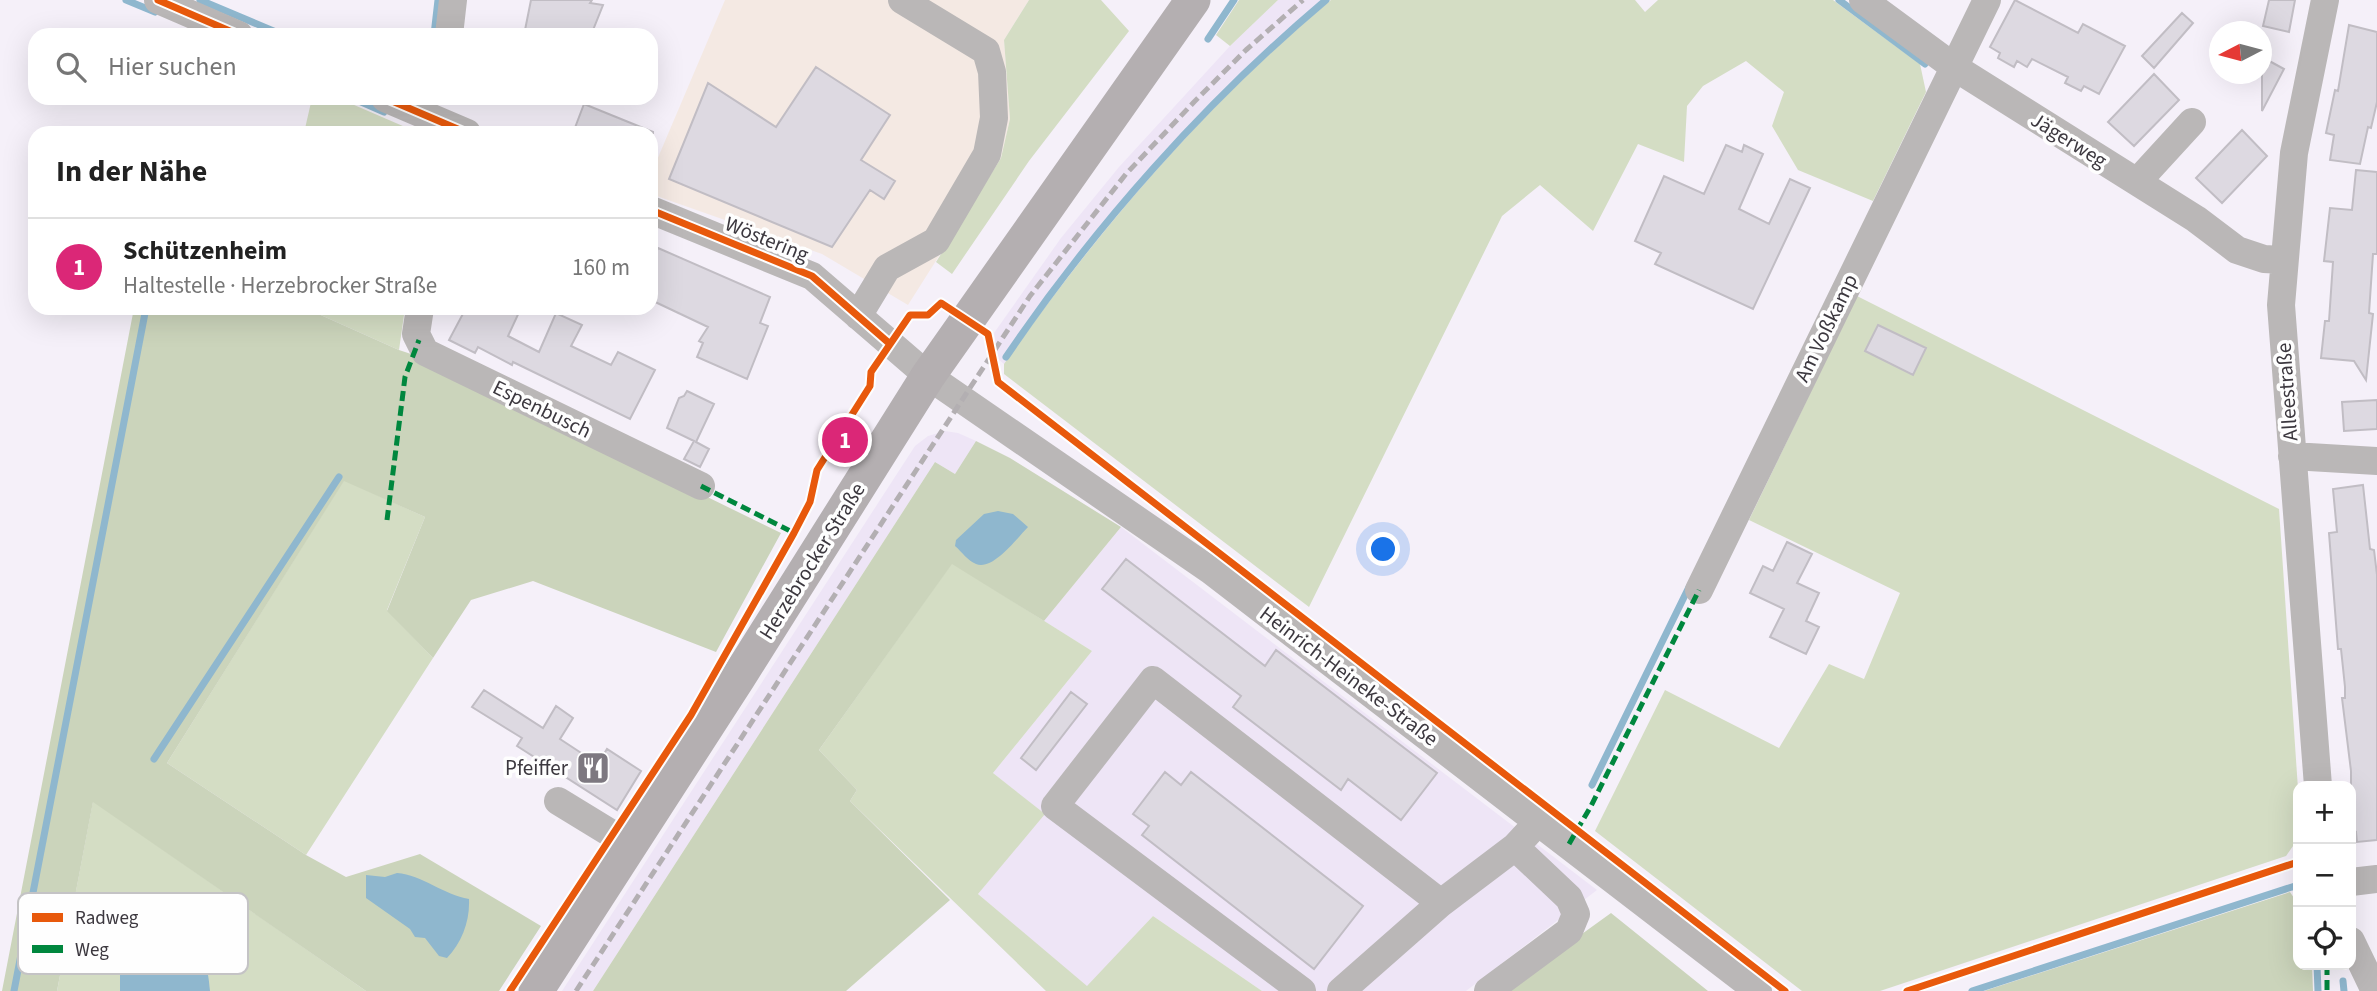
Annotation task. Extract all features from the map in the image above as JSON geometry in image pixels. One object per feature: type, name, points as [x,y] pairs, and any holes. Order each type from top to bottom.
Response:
[{"type":"main road","name":"Herzebrocker Straße","points":[[536,991],[738,678],[928,376],[1193,0]]},
{"type":"street","points":[[158,0],[223,28]]},
{"type":"street","points":[[450,28],[453,0]]},
{"type":"street","points":[[858,316],[887,268],[936,241],[987,154],[994,118],[992,72],[986,51],[902,0]]},
{"type":"street","name":"Jägerweg","points":[[1863,0],[1954,67],[2196,219],[2237,250],[2263,259],[2283,261]]},
{"type":"street","name":"Am Voßkamp","points":[[1699,590],[1987,0]]},
{"type":"street","name":"Alleestraße","points":[[2318,781],[2281,305],[2294,153],[2325,0]]},
{"type":"street","points":[[403,105],[448,122]]},
{"type":"street","points":[[2137,182],[2192,122]]},
{"type":"street","name":"Wöstering","points":[[658,213],[812,276],[928,376]]},
{"type":"street","name":"Espenbusch","points":[[419,315],[416,334],[425,352],[701,486]]},
{"type":"street","name":"Heinrich-Heineke-Straße","points":[[928,376],[1210,569],[1758,991]]},
{"type":"street","points":[[2292,456],[2377,461]]},
{"type":"street","points":[[1302,991],[1055,806],[1153,680],[1441,903]]},
{"type":"street","points":[[558,801],[612,834]]},
{"type":"street","points":[[1341,991],[1441,903],[1515,847],[1539,821]]},
{"type":"street","points":[[1488,991],[1569,931],[1576,914],[1569,898],[1515,847]]},
{"type":"street","points":[[2356,881],[2377,879]]},
{"type":"street","points":[[2356,951],[2375,991]]},
{"type":"shaded area","points":[[725,0],[1029,0],[1004,40],[1010,119],[1001,158],[908,305],[822,254],[658,196],[658,158]]},
{"type":"shaded area","points":[[1278,0],[1331,0],[1283,41],[1117,215],[1046,304],[1004,364],[997,358],[994,333],[1061,238],[1119,167],[1230,46]]},
{"type":"shaded area","points":[[945,431],[976,441],[955,474],[935,462],[593,991],[562,991],[915,446],[928,436]]},
{"type":"shaded area","points":[[1121,527],[1597,890],[1466,991],[1262,991],[1153,916],[1087,987],[978,894],[1044,814],[993,773],[1092,651],[1044,621]]},
{"type":"green space","points":[[1029,0],[1101,0],[1129,31],[1029,161],[952,274],[936,262],[1001,158],[1010,119],[1004,40]]},
{"type":"green space","points":[[1239,0],[1278,0],[1230,46],[1216,35]]},
{"type":"green space","points":[[1331,0],[1635,0],[1645,12],[1658,0],[1833,0],[1920,64],[1926,92],[1873,201],[1798,170],[1772,126],[1784,92],[1746,61],[1703,86],[1687,106],[1684,162],[1638,144],[1593,231],[1540,185],[1502,216],[1309,607],[1004,374],[1004,364],[1077,265],[1156,171],[1240,82]]},
{"type":"green space","points":[[310,105],[354,105],[403,126],[306,126]]},
{"type":"green space","points":[[1857,296],[2279,509],[2297,781],[2293,781],[2293,846],[2286,856],[1880,991],[1802,991],[1595,831],[1665,690],[1779,748],[1829,664],[1864,679],[1900,593],[1749,520]]},
{"type":"green space","points":[[133,315],[321,315],[423,358],[781,533],[716,652],[533,581],[471,600],[433,658],[387,611],[425,517],[344,481],[167,763],[306,855],[346,877],[420,854],[541,926],[499,991],[366,991],[248,909],[248,893],[224,893],[93,802],[76,893],[21,893]]},
{"type":"green space","points":[[321,315],[404,315],[399,350]]},
{"type":"green space","points":[[976,441],[1010,458],[1121,527],[1044,621],[952,564],[819,750],[857,790],[850,801],[950,900],[846,991],[593,991],[935,462],[955,474]]},
{"type":"green space","points":[[344,480],[425,517],[387,610],[433,658],[306,855],[167,763]]},
{"type":"green space","points":[[952,563],[1092,651],[993,773],[1045,814],[978,894],[1087,986],[1153,916],[1262,991],[1046,991],[850,801],[857,790],[819,750]]},
{"type":"green space","points":[[93,801],[225,893],[76,893]]},
{"type":"green space","points":[[2290,892],[2293,896],[2293,970],[2312,970],[2313,991],[1984,991]]},
{"type":"green space","points":[[18,908],[18,974],[60,974],[57,991],[2,991]]},
{"type":"green space","points":[[248,909],[366,991],[57,991],[60,974],[248,974]]},
{"type":"green space","points":[[1611,913],[1708,991],[1503,991]]},
{"type":"water","points":[[998,511],[1013,514],[1028,527],[990,563],[976,564],[955,546],[956,540],[984,514]]},
{"type":"water","points":[[397,873],[415,877],[451,894],[469,899],[464,931],[447,958],[439,956],[425,938],[415,937],[410,929],[366,898],[366,875],[385,877]]},
{"type":"water","points":[[120,974],[208,974],[210,991],[120,991]]},
{"type":"building","points":[[531,0],[592,0],[590,3],[603,5],[594,28],[525,28]]},
{"type":"building","points":[[2015,0],[2078,33],[2083,24],[2125,46],[2099,94],[2084,86],[2081,91],[2065,83],[2068,77],[2032,59],[2027,67],[2017,61],[2014,67],[1998,58],[2000,53],[1990,47]]},
{"type":"building","points":[[2269,0],[2295,0],[2289,32],[2272,28],[2272,21],[2264,21]]},
{"type":"building","points":[[2182,13],[2193,23],[2154,68],[2142,56]]},
{"type":"building","points":[[2349,25],[2377,32],[2377,102],[2360,164],[2330,160],[2334,135],[2326,133],[2335,90],[2338,91]]},
{"type":"building","points":[[2272,62],[2284,69],[2262,111],[2262,84],[2272,84]]},
{"type":"building","points":[[816,67],[890,115],[861,160],[895,181],[884,199],[870,190],[832,247],[669,179],[708,83],[776,127]]},
{"type":"building","points":[[2154,74],[2179,100],[2134,146],[2108,122]]},
{"type":"building","points":[[584,105],[586,105],[638,126],[576,126]]},
{"type":"building","points":[[2242,130],[2267,156],[2222,203],[2196,178]]},
{"type":"building","points":[[1726,145],[1742,152],[1744,145],[1763,154],[1739,209],[1769,224],[1790,179],[1810,188],[1753,309],[1655,264],[1661,253],[1635,241],[1664,176],[1704,194]]},
{"type":"building","points":[[2356,170],[2377,172],[2377,254],[2373,254],[2369,313],[2373,314],[2366,380],[2354,361],[2321,358],[2325,321],[2329,321],[2333,262],[2324,261],[2330,208],[2352,210]]},
{"type":"building","points":[[658,248],[770,297],[760,323],[768,326],[747,379],[697,357],[703,343],[699,341],[708,327],[658,303]]},
{"type":"building","points":[[462,315],[518,315],[508,336],[539,352],[555,315],[560,315],[582,325],[571,346],[611,365],[618,352],[655,370],[630,419],[513,362],[512,365],[478,347],[475,353],[449,340]]},
{"type":"building","points":[[1878,325],[1926,348],[1913,375],[1865,351]]},
{"type":"building","points":[[687,391],[714,404],[696,442],[709,449],[700,467],[684,459],[694,441],[667,428],[679,398]]},
{"type":"building","points":[[2377,400],[2377,429],[2344,431],[2342,402]]},
{"type":"building","points":[[2363,485],[2370,549],[2374,550],[2377,575],[2377,840],[2357,842],[2356,781],[2351,781],[2342,698],[2345,698],[2345,687],[2341,649],[2338,649],[2329,533],[2337,532],[2333,489]]},
{"type":"building","points":[[1787,542],[1812,554],[1797,583],[1819,593],[1806,621],[1819,627],[1806,654],[1770,637],[1784,609],[1750,593],[1763,566],[1773,571]]},
{"type":"building","points":[[1126,559],[1265,666],[1276,650],[1437,773],[1401,820],[1348,779],[1341,790],[1233,707],[1241,696],[1102,589]]},
{"type":"building","name":"Pfeiffer","points":[[484,690],[543,728],[556,706],[573,718],[560,739],[598,764],[607,749],[641,771],[617,810],[517,746],[522,738],[472,707]]},
{"type":"building","points":[[1071,692],[1087,704],[1036,770],[1021,758]]},
{"type":"building","points":[[1165,772],[1181,785],[1191,772],[1363,906],[1314,969],[1142,835],[1149,826],[1133,814]]},
{"type":"waterway","points":[[126,0],[155,12]]},
{"type":"waterway","points":[[200,0],[266,28]]},
{"type":"waterway","points":[[435,28],[438,0]]},
{"type":"waterway","points":[[1208,39],[1234,0]]},
{"type":"waterway","points":[[1006,357],[1076,261],[1154,168],[1238,80],[1326,0]]},
{"type":"waterway","points":[[1839,0],[1925,64]]},
{"type":"waterway","points":[[368,105],[384,112]]},
{"type":"waterway","points":[[33,893],[145,315]]},
{"type":"waterway","points":[[154,759],[339,477]]},
{"type":"waterway","points":[[1592,785],[1689,587]]},
{"type":"waterway","points":[[1972,991],[2293,887]]},
{"type":"waterway","points":[[14,991],[18,970]]},
{"type":"waterway","points":[[2317,970],[2318,991]]},
{"type":"waterway","points":[[2343,981],[2344,991]]},
{"type":"railway","points":[[576,991],[1030,296],[1126,174],[1246,50],[1303,0]]},
{"type":"marked path","points":[[387,520],[405,377],[419,340]]},
{"type":"marked path","points":[[701,486],[794,533]]},
{"type":"marked path","points":[[1569,844],[1591,806],[1699,590]]},
{"type":"marked path","points":[[2327,970],[2327,991]]},
{"type":"cycle path","points":[[158,0],[223,28]]},
{"type":"cycle path","points":[[401,105],[451,126]]},
{"type":"cycle path","points":[[658,213],[812,276],[890,344]]},
{"type":"cycle path","points":[[510,991],[691,715],[794,533],[810,502],[817,470],[870,386],[871,372],[910,315],[928,315],[941,303],[988,334],[998,382],[1785,991]]},
{"type":"cycle path","points":[[1907,991],[2293,864]]},
{"type":"place","name":"Schützenheim","points":[[845,440]]},
{"type":"place","name":"Pfeiffer","points":[[593,768]]}]
